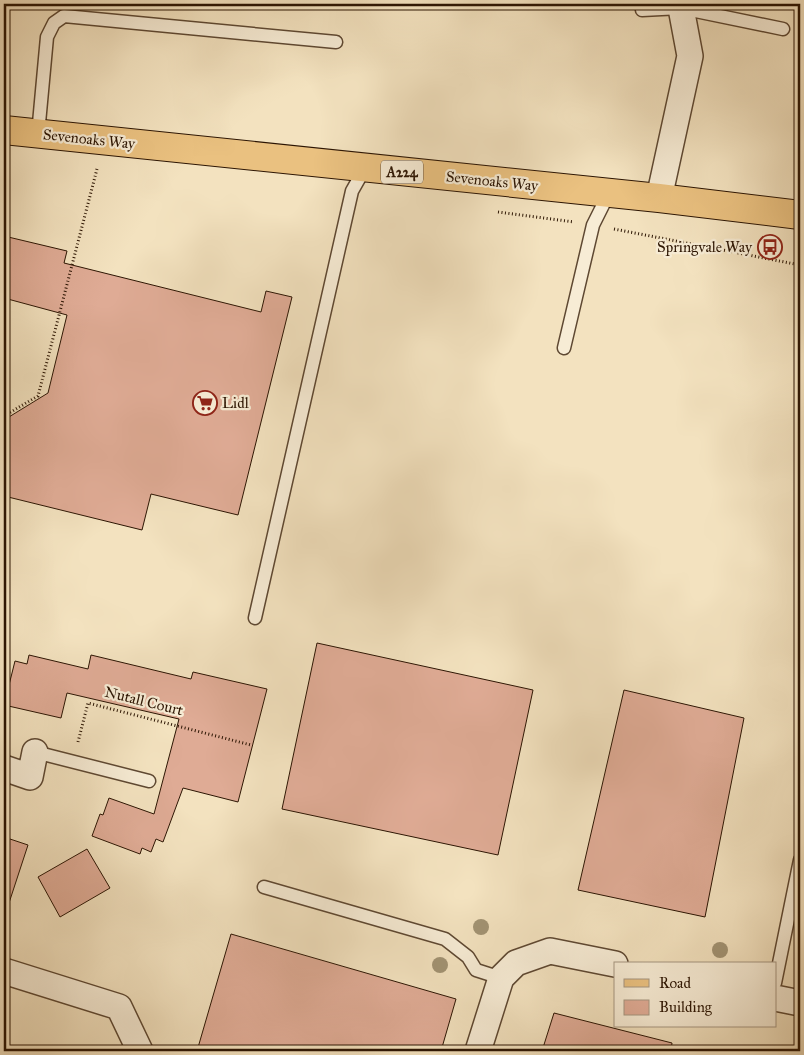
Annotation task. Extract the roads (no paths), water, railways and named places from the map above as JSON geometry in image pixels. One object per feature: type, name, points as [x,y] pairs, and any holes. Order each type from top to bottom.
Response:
[{"type":"main road","name":"Sevenoaks Way","points":[[4,130],[660,198],[800,215]]},
{"type":"street","points":[[660,198],[690,56],[682,6]]},
{"type":"street","points":[[4,768],[30,777],[35,752]]},
{"type":"street","points":[[478,1051],[500,978],[516,963],[550,951],[614,964]]},
{"type":"street","points":[[4,971],[119,1007],[140,1051]]},
{"type":"street","points":[[776,998],[800,1003]]},
{"type":"lane","points":[[642,10],[682,6],[783,29]]},
{"type":"lane","points":[[38,134],[47,37],[54,23],[64,16],[336,42]]},
{"type":"lane","points":[[255,618],[352,191],[365,168]]},
{"type":"lane","points":[[564,348],[593,225],[609,193]]},
{"type":"lane","points":[[35,752],[149,781]]},
{"type":"lane","points":[[776,978],[800,860]]},
{"type":"lane","points":[[264,887],[445,938],[468,957],[476,970],[500,978]]},
{"type":"place","name":"Springvale Way","points":[[770,247]]},
{"type":"place","name":"Lidl","points":[[205,403]]}]
